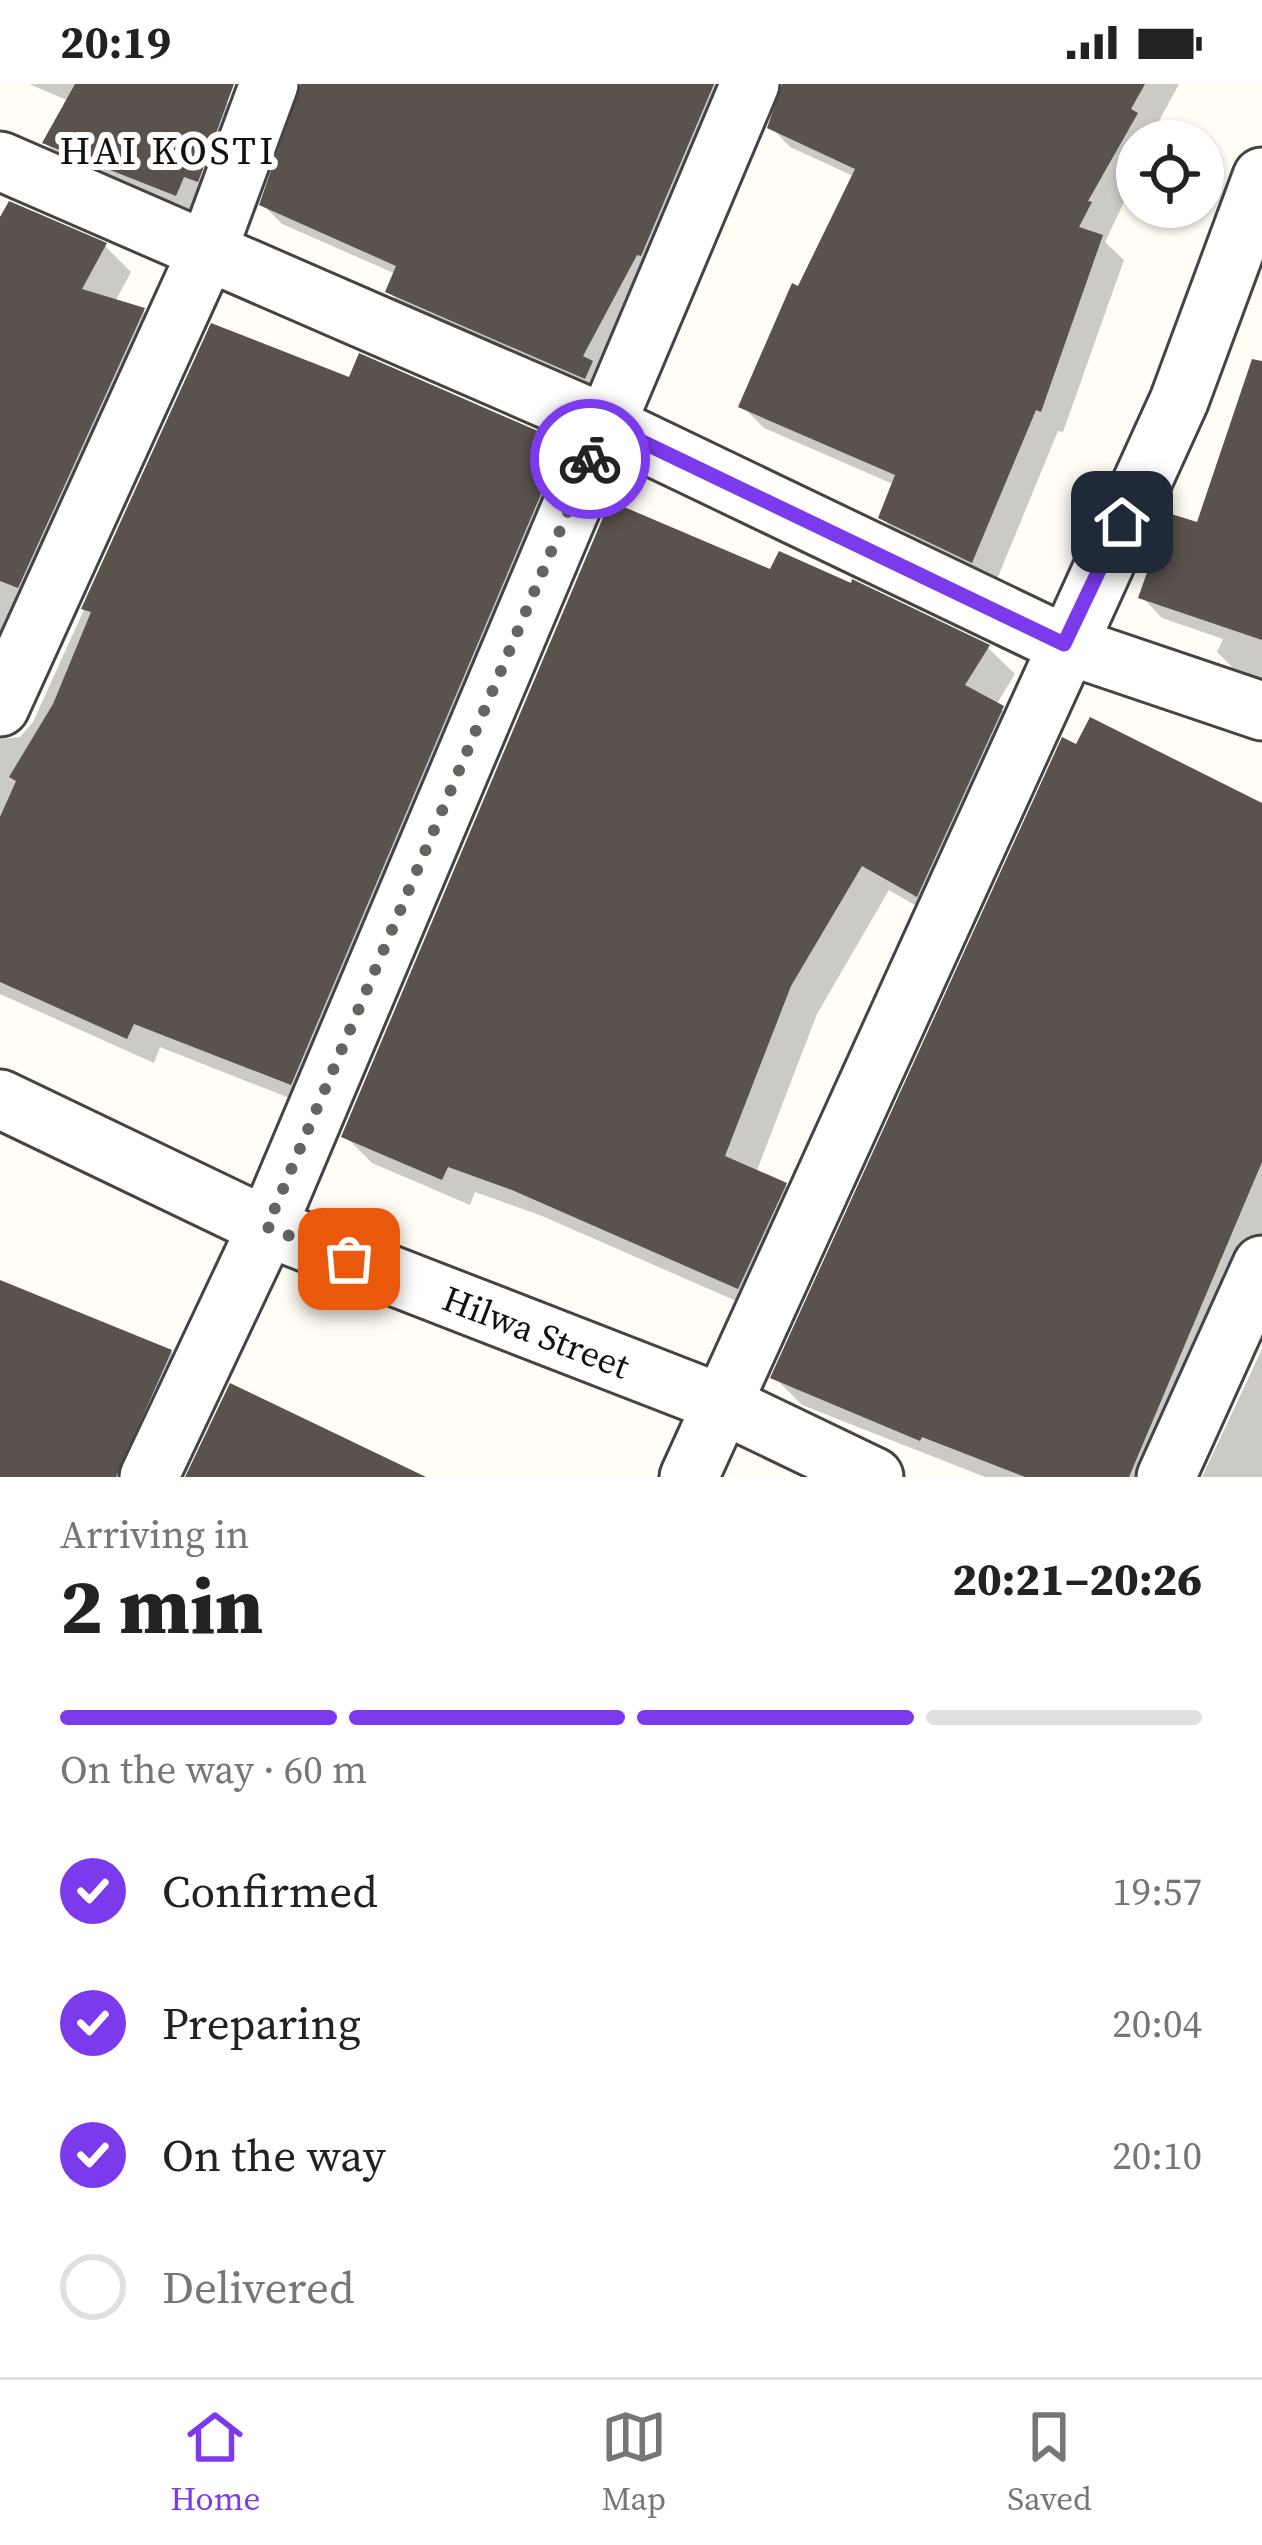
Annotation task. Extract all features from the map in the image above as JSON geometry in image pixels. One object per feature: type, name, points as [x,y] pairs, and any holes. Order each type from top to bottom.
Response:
[{"type":"street","points":[[0,707],[206,252],[269,84]]},
{"type":"street","points":[[149,1477],[267,1227],[751,84]]},
{"type":"street","points":[[0,161],[605,424],[1064,644],[1262,711]]},
{"type":"street","points":[[689,1477],[1064,644],[1179,401],[1262,177]]},
{"type":"street","name":"Hilwa Street","points":[[0,1099],[267,1227],[720,1403],[874,1477]]},
{"type":"street","points":[[1166,1477],[1262,1265]]},
{"type":"building","points":[[75,84],[234,84],[198,182],[184,177],[176,196],[42,143]]},
{"type":"building","points":[[301,84],[714,84],[641,256],[637,255],[583,356],[593,361],[585,379],[385,292],[396,266],[259,205]]},
{"type":"building","points":[[782,84],[1145,84],[1131,109],[1138,113],[1134,120],[1116,120],[1116,152],[1079,227],[1103,235],[1041,412],[1036,410],[972,563],[878,518],[895,475],[738,407],[792,283],[798,286],[855,169],[767,128]]},
{"type":"building","points":[[9,201],[107,243],[82,289],[145,308],[18,588],[0,581],[0,217]]},
{"type":"building","points":[[211,323],[349,377],[359,353],[556,439],[541,472],[549,475],[291,1085],[134,1024],[127,1039],[0,982],[0,817],[16,781],[9,777],[53,704],[91,612],[81,609]]},
{"type":"building","points":[[1252,359],[1262,361],[1262,640],[1138,598],[1168,513],[1197,522]]},
{"type":"building","points":[[610,501],[770,569],[779,551],[851,583],[852,579],[990,645],[965,685],[1004,706],[917,897],[862,866],[791,986],[725,1156],[787,1183],[738,1289],[512,1190],[448,1167],[442,1180],[341,1137]]},
{"type":"building","points":[[1090,717],[1262,803],[1262,1162],[1129,1477],[1025,1477],[922,1437],[920,1441],[770,1378],[1062,737],[1076,744]]},
{"type":"building","points":[[0,1280],[172,1350],[116,1477],[0,1477]]},
{"type":"building","points":[[230,1383],[426,1477],[185,1477]]},
{"type":"way so far","points":[[349,1259],[267,1227],[590,459]]},
{"type":"district","name":"HAI KOSTI","points":[[168,150]]},
{"type":"route","points":[[590,459],[605,424],[1064,644],[1122,522]]}]
